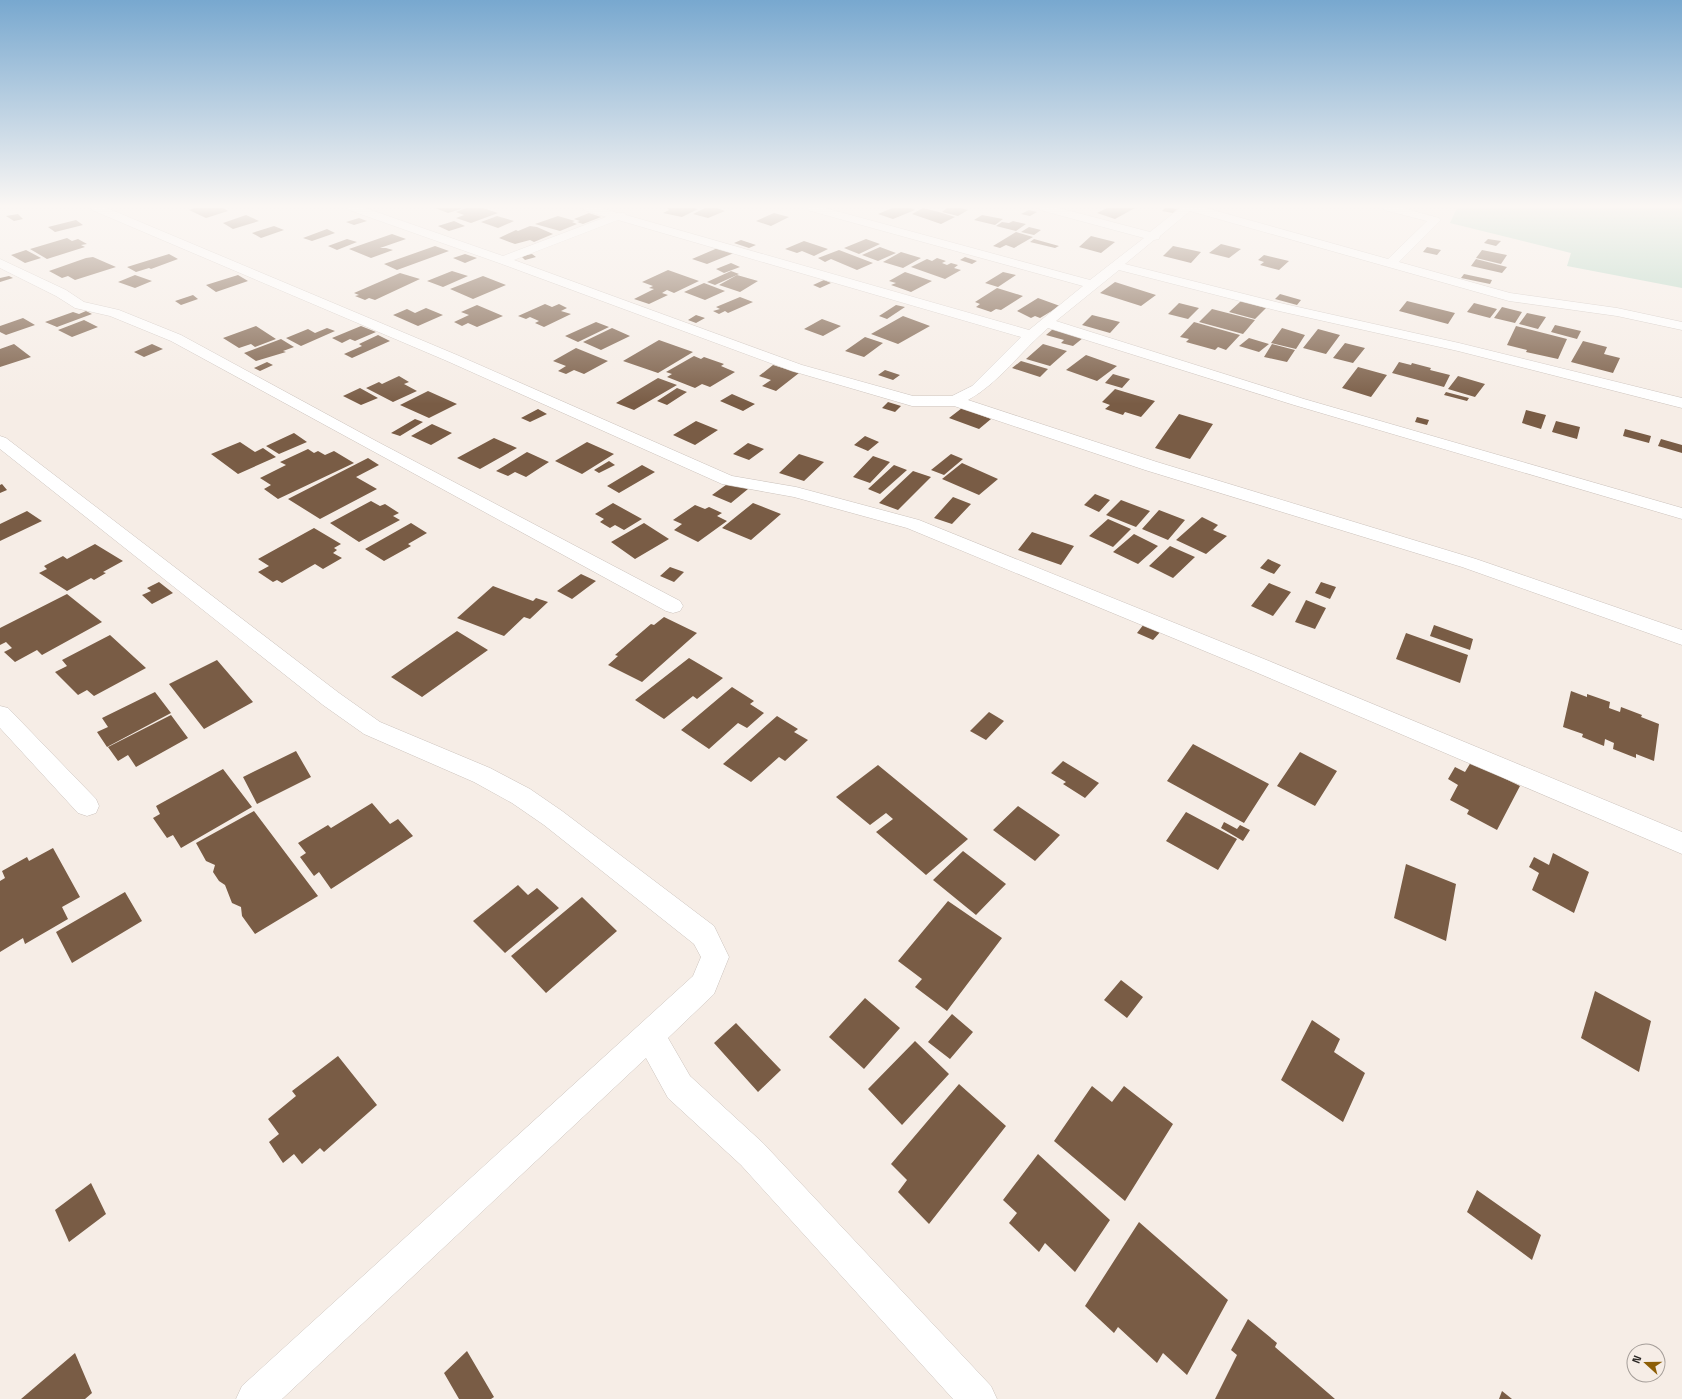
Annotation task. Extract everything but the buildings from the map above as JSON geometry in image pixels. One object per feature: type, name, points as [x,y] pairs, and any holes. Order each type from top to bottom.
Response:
[{"type":"street","points":[[21,273],[61,293],[80,305],[114,313],[176,338],[370,444],[673,606]]},
{"type":"street","points":[[251,273],[452,358],[728,480],[796,492],[913,524],[1261,666],[1682,843]]},
{"type":"street","points":[[539,273],[797,368],[912,401],[955,401],[1152,466],[1469,563],[1682,638]]},
{"type":"street","points":[[814,273],[1031,335]]},
{"type":"street","points":[[1050,273],[1093,285]]},
{"type":"street","points":[[955,401],[977,389],[1031,335],[1108,273]]},
{"type":"street","points":[[1147,273],[1279,307],[1459,347],[1682,403]]},
{"type":"street","points":[[1423,273],[1509,297],[1617,312],[1682,326]]},
{"type":"street","points":[[1047,323],[1299,402],[1682,514]]},
{"type":"street","points":[[0,441],[346,710],[372,728],[482,775],[521,796],[553,818],[704,935],[715,957],[704,984],[255,1399]]},
{"type":"street","points":[[0,714],[87,806]]},
{"type":"street","points":[[650,1035],[679,1087],[752,1154],[978,1399]]},
{"type":"green space","points":[[1605,273],[1682,273],[1682,288]]}]
